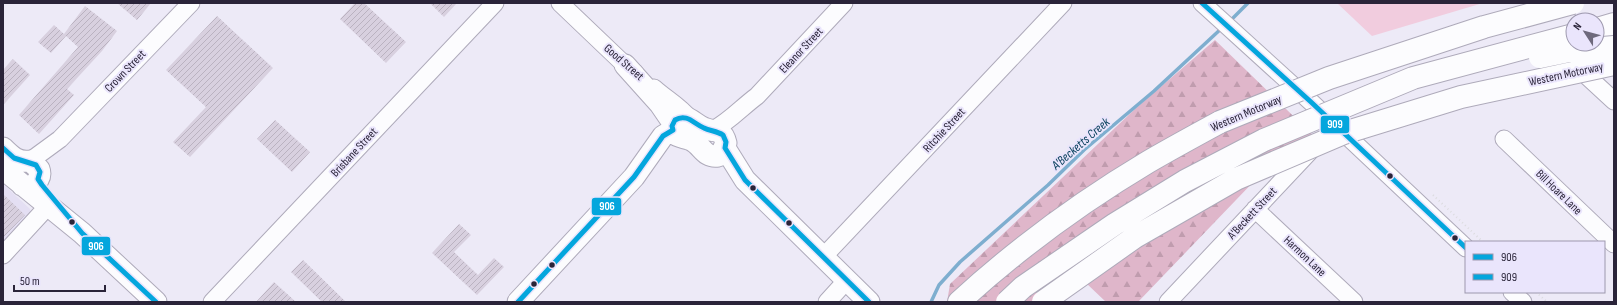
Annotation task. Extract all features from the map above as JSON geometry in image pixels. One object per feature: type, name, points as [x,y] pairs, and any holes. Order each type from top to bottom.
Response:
[{"type":"highway","points":[[1220,122],[1304,82],[1466,19],[1517,3]]},
{"type":"highway","name":"Western Motorway","points":[[959,302],[1003,263],[1082,205],[1148,162],[1220,122],[1337,76],[1484,27],[1573,3]]},
{"type":"highway","points":[[1007,302],[1023,287],[1115,224],[1185,181],[1264,140],[1413,78],[1565,37]]},
{"type":"highway","points":[[1347,105],[1438,79],[1486,68],[1569,52],[1614,47]]},
{"type":"highway","name":"Western Motorway","points":[[1043,302],[1135,236],[1236,179],[1337,136],[1461,97],[1614,64]]},
{"type":"main road","points":[[625,65],[680,128],[702,150],[718,144],[732,172],[745,180],[824,256],[869,302]]},
{"type":"main road","points":[[518,302],[634,177],[653,163],[663,153],[680,128]]},
{"type":"main road","points":[[3,148],[14,159],[23,162],[32,175],[82,233]]},
{"type":"main road","points":[[3,169],[32,175]]},
{"type":"main road","points":[[32,175],[48,206],[82,233],[156,302]]},
{"type":"street","name":"Crown Street","points":[[32,175],[60,139],[190,3]]},
{"type":"street","name":"Brisbane Street","points":[[212,302],[495,3]]},
{"type":"street","name":"Good Street","points":[[560,3],[625,65]]},
{"type":"street","name":"Eleanor Street","points":[[718,144],[724,124],[744,105],[757,96],[844,3]]},
{"type":"street","name":"Ritchie Street","points":[[824,256],[1063,3]]},
{"type":"street","points":[[1208,8],[1335,124],[1465,247]]},
{"type":"street","points":[[1588,77],[1614,101]]},
{"type":"street","name":"A'Beckett Street","points":[[1176,299],[1255,209],[1335,124]]},
{"type":"street","name":"Bill Hoare Lane","points":[[1504,139],[1614,244]]},
{"type":"street","points":[[3,255],[48,206]]},
{"type":"street","name":"Harmon Lane","points":[[1255,209],[1354,302]]},
{"type":"street","points":[[827,302],[848,280]]},
{"type":"street","points":[[1513,293],[1523,302]]},
{"type":"path","points":[[1537,293],[1547,302]]},
{"type":"shaded area","points":[[1337,3],[1483,3],[1372,36]]},
{"type":"shaded area","points":[[3,184],[30,209],[31,215],[3,245]]},
{"type":"green space","points":[[1215,40],[1317,139],[1260,175],[1138,302],[1106,302],[1086,283],[1062,302],[947,302],[950,284],[1135,109]]},
{"type":"building","points":[[117,3],[151,3],[137,20]]},
{"type":"building","points":[[355,3],[364,3],[406,42],[386,63],[340,19]]},
{"type":"building","points":[[430,3],[457,3],[444,17]]},
{"type":"building","points":[[85,6],[117,31],[102,51],[67,89],[74,95],[39,134],[19,115],[78,47],[66,36],[51,53],[38,42],[54,25],[64,34]]},
{"type":"building","points":[[217,16],[273,68],[190,157],[173,142],[206,107],[166,70]]},
{"type":"building","points":[[13,59],[30,75],[3,105],[3,70]]},
{"type":"building","points":[[275,120],[310,152],[292,172],[257,139]]},
{"type":"building","points":[[3,194],[25,215],[3,238]]},
{"type":"building","points":[[459,224],[471,235],[454,252],[478,275],[494,258],[504,267],[477,295],[432,253]]},
{"type":"building","points":[[303,260],[346,302],[322,302],[291,272]]},
{"type":"building","points":[[274,282],[296,302],[256,302]]},
{"type":"waterway","name":"A'Becketts Creek","points":[[1229,22],[1248,3]]},
{"type":"waterway","name":"A'Becketts Creek","points":[[931,302],[939,285],[960,262],[1048,185],[1084,150],[1154,91],[1223,27]]},
{"type":"transit line","name":"909","points":[[1202,3],[1311,102],[1465,247]]},
{"type":"transit line","name":"906","points":[[518,302],[634,177],[663,136],[673,130],[672,126],[675,120],[679,118],[687,118],[706,129],[723,135],[726,142],[725,148],[745,180],[869,302]]},
{"type":"transit line","name":"906","points":[[3,148],[14,158],[36,165],[40,172],[38,179],[42,185],[82,233],[156,302]]}]
